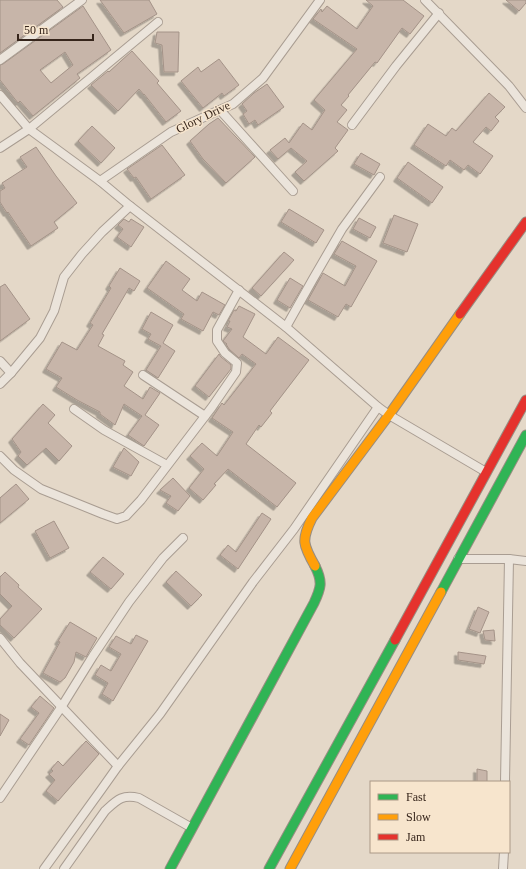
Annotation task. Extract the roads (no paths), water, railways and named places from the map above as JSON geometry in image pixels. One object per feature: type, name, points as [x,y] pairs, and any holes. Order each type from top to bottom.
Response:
[{"type":"main road","points":[[170,869],[320,590],[320,578],[316,567],[308,554],[304,540],[306,530],[312,518],[389,415],[526,222]]},
{"type":"main road","points":[[269,869],[526,400]]},
{"type":"main road","points":[[290,869],[526,435]]},
{"type":"street","points":[[0,60],[82,0]]},
{"type":"street","name":"Glory Drive","points":[[100,181],[171,132],[233,104],[263,78],[320,0]]},
{"type":"street","points":[[426,0],[509,86],[526,108]]},
{"type":"street","points":[[352,125],[396,66],[439,13]]},
{"type":"street","points":[[0,148],[29,129],[158,22]]},
{"type":"street","points":[[0,95],[29,129],[100,181],[286,327],[378,407],[486,472]]},
{"type":"street","points":[[220,110],[293,190]]},
{"type":"street","points":[[286,327],[342,229],[380,177]]},
{"type":"street","points":[[0,384],[40,338],[54,311],[64,277],[102,232],[130,206]]},
{"type":"street","points":[[0,456],[14,470],[41,489],[117,519],[126,516],[141,500],[212,407],[236,372],[237,364],[225,353],[217,341],[217,330],[239,290]]},
{"type":"street","points":[[0,361],[11,373]]},
{"type":"street","points":[[143,375],[205,416]]},
{"type":"street","points":[[44,869],[118,766],[160,714],[253,582],[294,529],[378,407]]},
{"type":"street","points":[[74,409],[104,430],[167,465]]},
{"type":"street","points":[[0,798],[62,706],[129,602],[164,558],[183,538]]},
{"type":"street","points":[[458,559],[509,559],[526,561]]},
{"type":"street","points":[[505,781],[509,559]]},
{"type":"street","points":[[0,638],[20,662],[118,766]]},
{"type":"street","points":[[64,869],[105,811],[121,798],[130,796],[139,798],[192,828]]},
{"type":"street","points":[[503,869],[504,853]]}]
